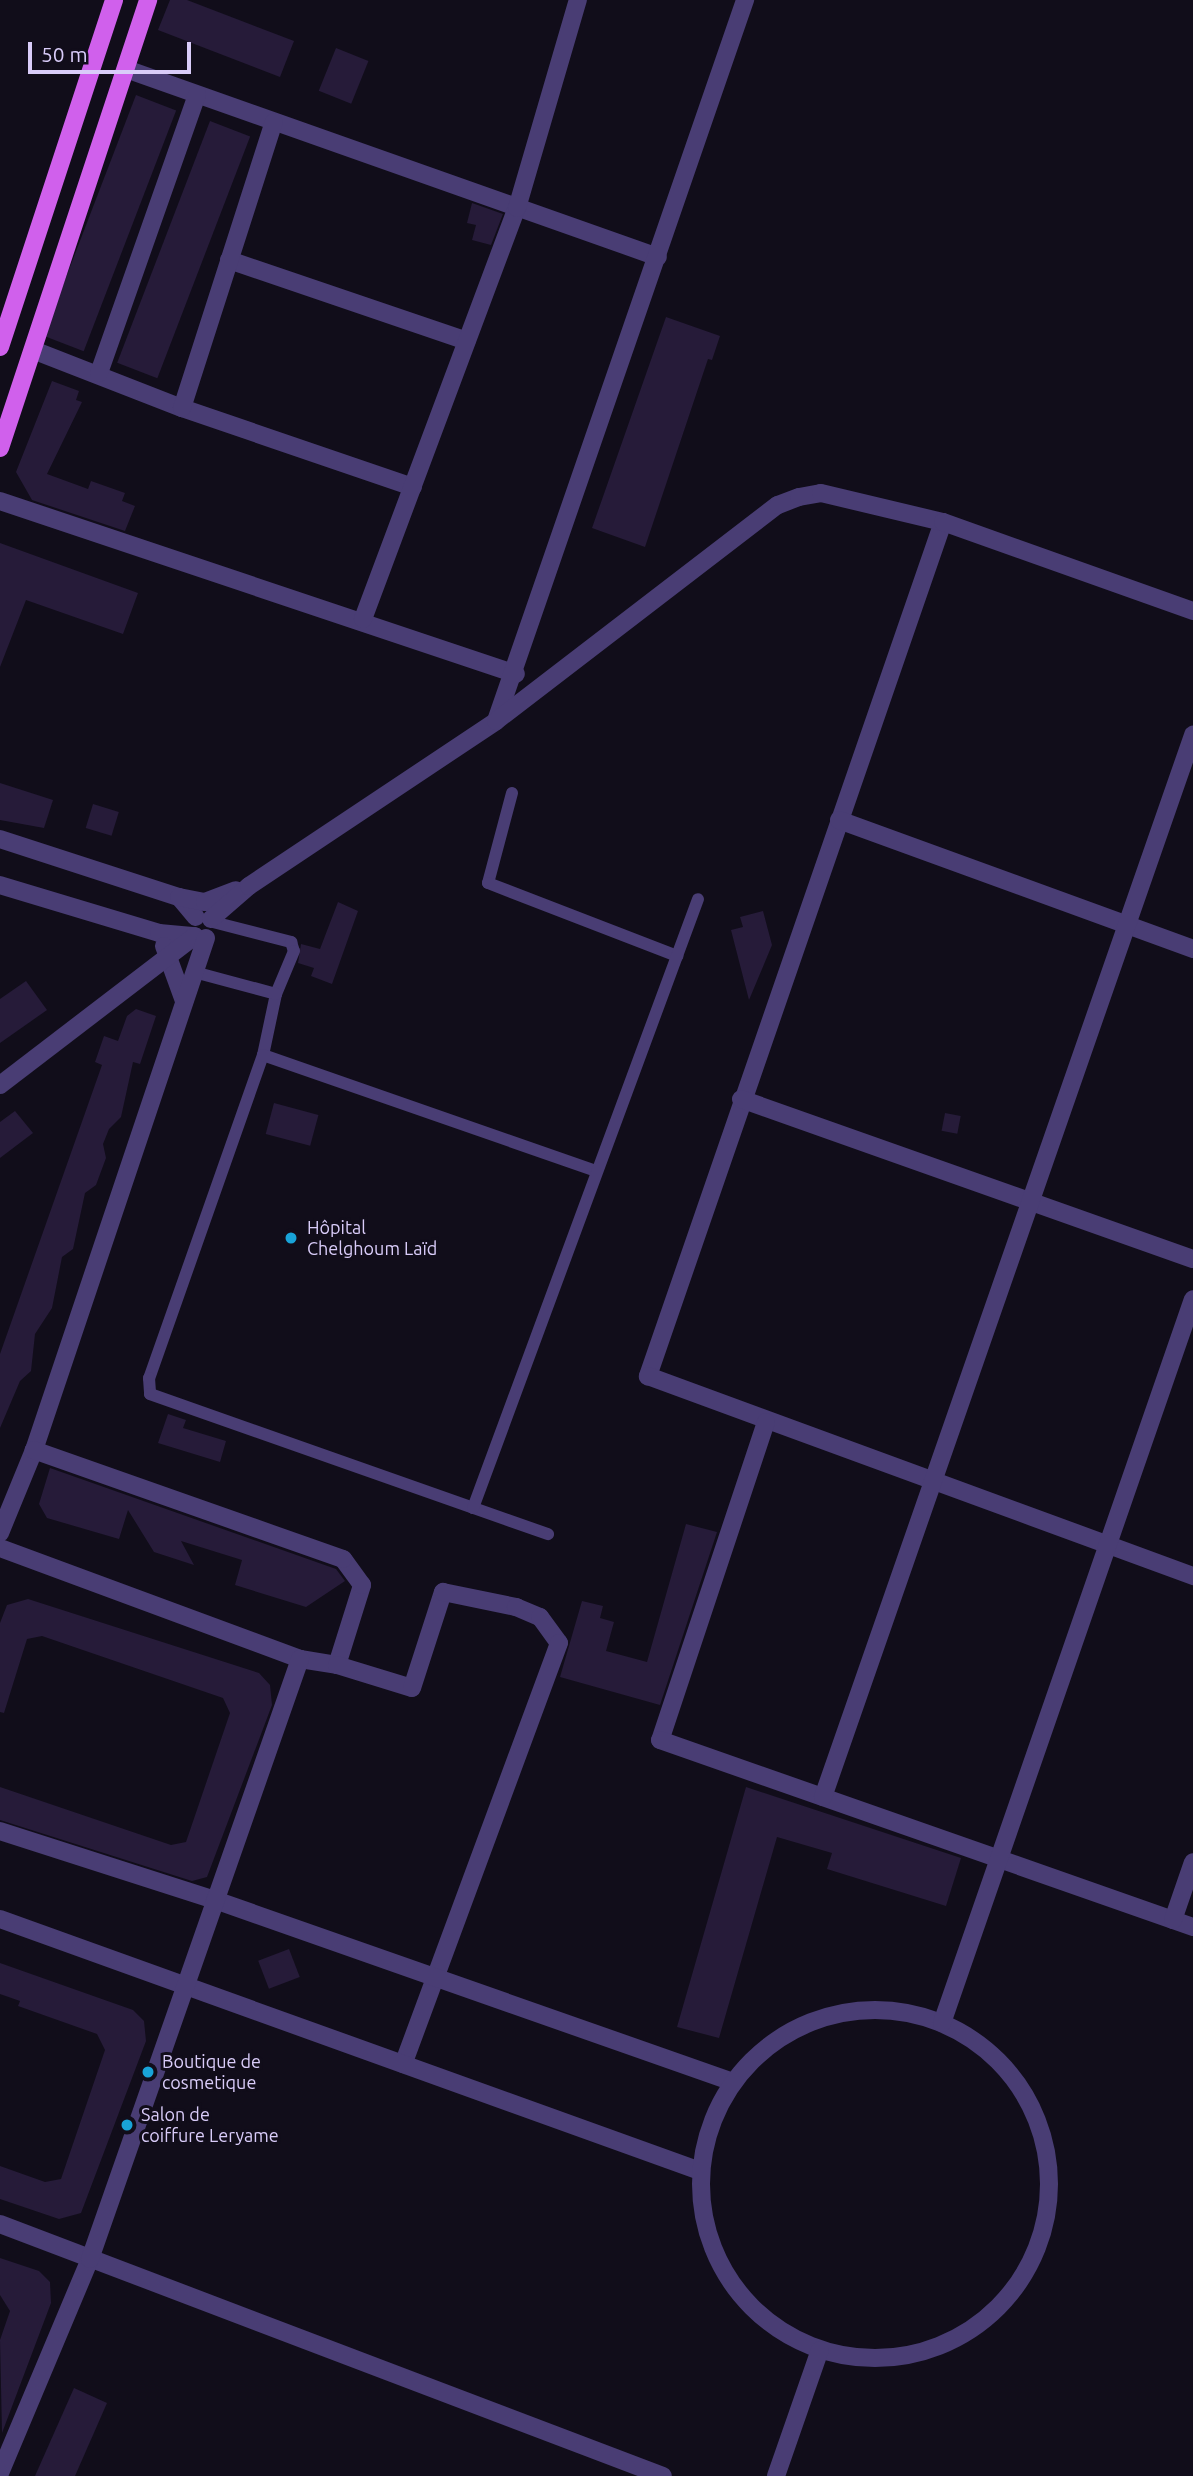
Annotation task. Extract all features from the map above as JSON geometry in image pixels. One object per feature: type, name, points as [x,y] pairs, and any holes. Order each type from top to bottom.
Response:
[{"type":"main road","points":[[0,347],[114,0]]},
{"type":"main road","points":[[0,448],[66,241],[148,0]]},
{"type":"street","points":[[363,620],[517,208],[578,0]]},
{"type":"street","points":[[496,721],[516,674],[745,0]]},
{"type":"street","points":[[126,69],[658,257]]},
{"type":"street","points":[[99,373],[197,95]]},
{"type":"street","points":[[182,408],[274,122]]},
{"type":"street","points":[[229,260],[467,341]]},
{"type":"street","points":[[33,350],[99,373],[182,408],[412,487]]},
{"type":"street","points":[[0,1086],[204,927],[249,886],[496,721],[778,505],[821,493],[943,522],[1193,611]]},
{"type":"street","points":[[0,501],[363,620],[516,674]]},
{"type":"street","points":[[943,522],[741,1099],[648,1376],[766,1422],[1193,1576]]},
{"type":"street","points":[[823,1797],[1193,735]]},
{"type":"street","points":[[839,820],[1193,948]]},
{"type":"street","points":[[0,839],[179,897],[205,902],[249,886]]},
{"type":"street","points":[[0,885],[159,933],[204,927]]},
{"type":"street","points":[[179,897],[204,927]]},
{"type":"street","points":[[0,1533],[34,1450],[194,972],[204,927]]},
{"type":"street","points":[[159,933],[184,1001]]},
{"type":"street","points":[[741,1099],[1193,1259]]},
{"type":"street","points":[[942,2023],[1193,1299]]},
{"type":"street","points":[[766,1422],[660,1740],[1193,1927]]},
{"type":"street","points":[[34,1450],[343,1559],[362,1585],[337,1665]]},
{"type":"street","points":[[0,1548],[300,1659],[337,1665],[412,1688],[443,1592],[516,1607],[540,1617],[559,1643],[403,2064]]},
{"type":"street","points":[[0,2473],[90,2259],[188,1987],[215,1900],[300,1659]]},
{"type":"street","points":[[0,1831],[215,1900],[436,1980],[733,2081]]},
{"type":"street","points":[[1173,1920],[1193,1862]]},
{"type":"street","points":[[0,1919],[700,2171]]},
{"type":"street","points":[[866,2010],[905,2012],[942,2023],[995,2058],[1033,2110],[1049,2171],[1049,2203],[1040,2243],[1021,2280],[997,2309],[967,2332],[933,2349],[895,2358],[857,2358],[820,2350],[789,2337],[739,2295],[707,2236],[700,2171],[710,2124],[733,2081],[770,2045],[828,2016],[866,2010]]},
{"type":"street","points":[[0,2224],[663,2476]]},
{"type":"street","points":[[776,2476],[820,2350]]},
{"type":"lane","points":[[512,793],[488,883],[677,956]]},
{"type":"lane","points":[[473,1508],[698,899]]},
{"type":"lane","points":[[204,927],[291,942],[294,951],[275,994],[263,1055],[149,1378],[150,1394],[548,1534]]},
{"type":"lane","points":[[194,972],[275,994]]},
{"type":"lane","points":[[263,1055],[596,1171]]},
{"type":"building","points":[[170,0],[187,0],[294,41],[280,77],[158,30]]},
{"type":"building","points":[[336,48],[368,61],[351,104],[319,91]]},
{"type":"building","points":[[136,95],[176,110],[84,351],[44,336]]},
{"type":"building","points":[[210,121],[250,136],[157,378],[117,363]]},
{"type":"building","points":[[472,203],[503,214],[491,245],[472,240],[476,225],[467,223]]},
{"type":"building","points":[[666,317],[720,336],[712,360],[708,359],[645,547],[592,528]]},
{"type":"building","points":[[52,381],[79,391],[76,400],[82,402],[47,474],[88,489],[91,481],[125,493],[122,501],[135,506],[125,531],[32,500],[16,472]]},
{"type":"building","points":[[0,543],[138,593],[123,634],[26,600],[0,667]]},
{"type":"building","points":[[0,783],[53,800],[44,828],[0,820]]},
{"type":"building","points":[[93,804],[119,812],[112,836],[86,828]]},
{"type":"building","points":[[338,902],[358,911],[332,984],[311,976],[314,968],[298,963],[301,944],[320,949]]},
{"type":"building","points":[[763,911],[772,945],[749,1000],[731,930],[743,927],[740,917]]},
{"type":"building","points":[[26,981],[47,1010],[0,1043],[0,999]]},
{"type":"building","points":[[136,1009],[156,1016],[140,1064],[133,1062],[121,1117],[109,1129],[103,1144],[106,1158],[96,1185],[85,1193],[73,1249],[62,1257],[52,1308],[35,1334],[31,1371],[20,1381],[0,1428],[0,1354],[102,1065],[95,1062],[104,1036],[118,1041],[127,1016]]},
{"type":"building","points":[[274,1103],[318,1115],[310,1146],[266,1134]]},
{"type":"building","points":[[15,1111],[33,1133],[0,1158],[0,1122]]},
{"type":"building","points":[[945,1113],[961,1116],[957,1134],[942,1131]]},
{"type":"building","points":[[168,1414],[186,1420],[183,1428],[226,1441],[220,1462],[158,1443]]},
{"type":"building","points":[[50,1468],[336,1569],[345,1581],[306,1607],[235,1585],[242,1560],[181,1541],[194,1565],[154,1552],[128,1510],[119,1539],[47,1518],[39,1504]]},
{"type":"building","points":[[686,1524],[717,1532],[660,1705],[560,1677],[582,1601],[603,1606],[600,1618],[614,1622],[606,1651],[647,1662]]},
{"type":"building","points":[[28,1599],[259,1673],[270,1685],[272,1705],[207,1877],[192,1881],[0,1820],[0,1787],[171,1845],[186,1842],[230,1713],[223,1698],[42,1636],[27,1639],[4,1713],[0,1712],[0,1623],[7,1605]]},
{"type":"building","points":[[746,1787],[961,1858],[946,1906],[827,1869],[832,1853],[777,1837],[719,2038],[677,2027]]},
{"type":"building","points":[[289,1949],[300,1977],[269,1989],[258,1961]]},
{"type":"building","points":[[0,1963],[133,2010],[144,2021],[146,2041],[81,2213],[59,2219],[0,2199],[0,2166],[45,2182],[61,2179],[105,2050],[97,2034],[18,2006],[20,2001],[0,1994]]},
{"type":"building","points":[[0,2258],[39,2271],[50,2282],[51,2303],[2,2433],[0,2340],[10,2311],[0,2295]]},
{"type":"building","points":[[74,2388],[107,2403],[75,2476],[35,2476]]},
{"type":"place","name":"Hôpital Chelghoum Laïd","points":[[291,1238]]},
{"type":"place","name":"Boutique de cosmetique","points":[[148,2072]]},
{"type":"place","name":"Salon de coiffure Leryame","points":[[127,2125]]}]
